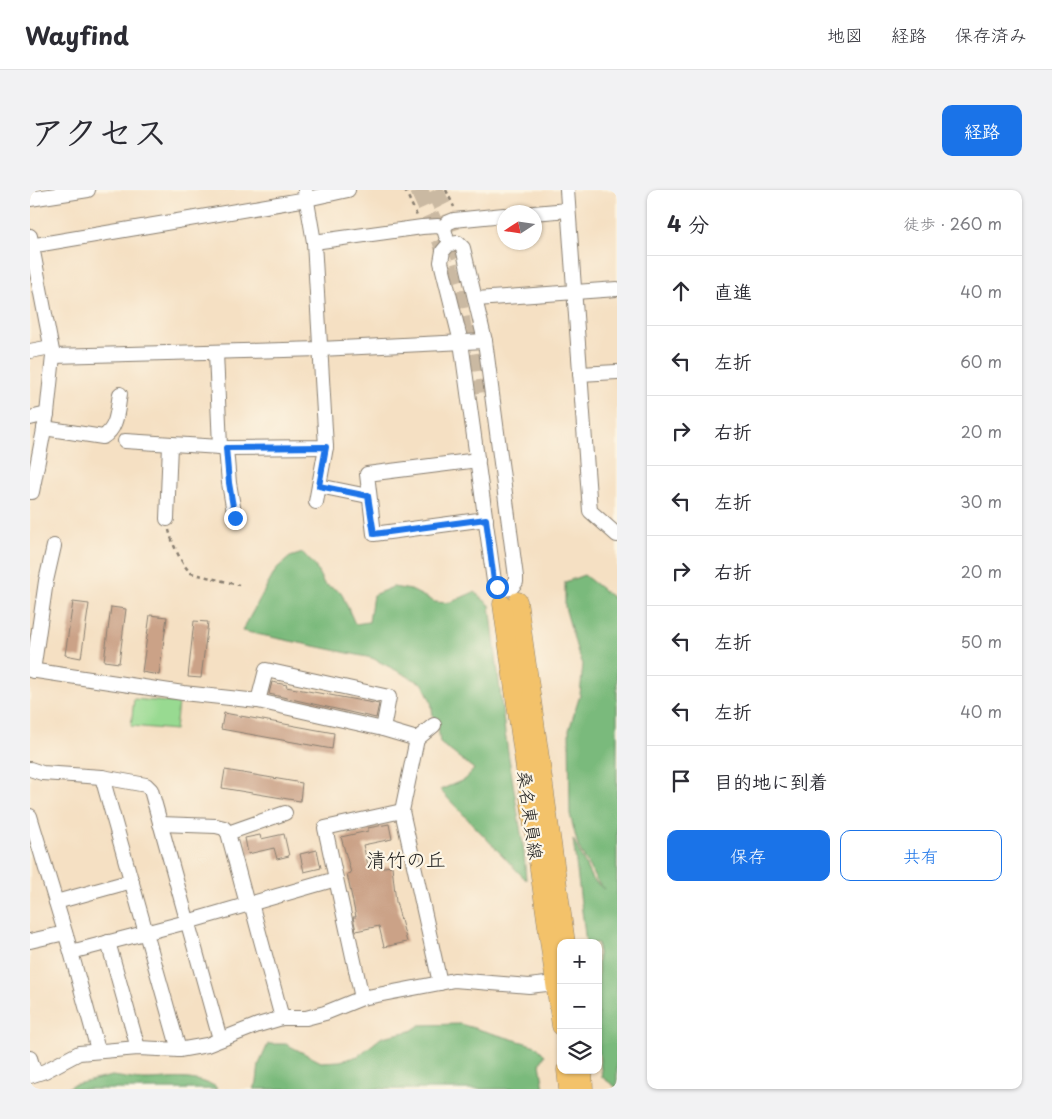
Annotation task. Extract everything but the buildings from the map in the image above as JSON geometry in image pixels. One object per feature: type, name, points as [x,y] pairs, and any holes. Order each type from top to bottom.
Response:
[{"type":"main road","name":"桑名東員線","points":[[557,997],[510,603],[565,939]]},
{"type":"main road","points":[[566,1074],[568,1089]]},
{"type":"main road","points":[[583,1074],[584,1089]]},
{"type":"street","points":[[30,199],[88,190]]},
{"type":"street","points":[[30,492],[32,492],[45,421],[52,352],[31,243],[306,194],[348,190]]},
{"type":"street","points":[[567,190],[590,511],[617,535]]},
{"type":"street","points":[[306,194],[314,242],[326,447],[316,502]]},
{"type":"street","points":[[542,212],[568,210]]},
{"type":"street","points":[[444,229],[447,223],[458,219],[497,216]]},
{"type":"street","points":[[314,242],[438,226],[444,229],[449,244]]},
{"type":"street","points":[[458,243],[463,248],[485,341],[516,578],[516,582],[511,588],[504,590],[497,587],[494,581],[461,342],[441,262],[443,251],[449,244],[458,243]]},
{"type":"street","points":[[476,299],[617,289]]},
{"type":"street","points":[[30,351],[216,352],[485,341]]},
{"type":"street","points":[[216,352],[223,448],[235,518]]},
{"type":"street","points":[[580,374],[617,372]]},
{"type":"street","points":[[30,418],[103,437],[114,427],[120,394]]},
{"type":"street","points":[[125,441],[223,448],[326,447]]},
{"type":"street","points":[[167,519],[170,445]]},
{"type":"street","points":[[478,460],[367,474],[368,496],[374,534],[486,519]]},
{"type":"street","points":[[319,486],[368,496]]},
{"type":"street","points":[[54,546],[46,581],[32,670],[174,691],[258,701],[383,728],[417,739]]},
{"type":"street","points":[[258,701],[266,670],[389,697],[383,728]]},
{"type":"street","points":[[434,725],[417,739],[402,811],[440,983]]},
{"type":"street","points":[[30,769],[42,773],[102,777],[146,785],[151,790],[220,1039]]},
{"type":"street","points":[[102,777],[179,1050]]},
{"type":"street","points":[[362,998],[326,828],[402,811]]},
{"type":"street","points":[[228,833],[285,813]]},
{"type":"street","points":[[30,816],[34,840],[56,902],[98,1050]]},
{"type":"street","points":[[160,824],[216,826],[224,828],[228,833],[282,1018]]},
{"type":"street","points":[[71,952],[187,922],[336,879]]},
{"type":"street","points":[[56,902],[132,881]]},
{"type":"street","points":[[30,941],[65,933]]},
{"type":"street","points":[[108,942],[138,1048]]},
{"type":"street","points":[[30,1058],[33,1075],[45,1071],[79,1053],[138,1048],[179,1050],[207,1045],[282,1018],[306,1018],[325,1013],[362,998],[454,980],[529,986],[555,983]]},
{"type":"path","points":[[406,190],[422,227]]},
{"type":"path","points":[[446,190],[458,219]]},
{"type":"path","points":[[167,519],[170,534],[191,573],[239,585]]},
{"type":"green space","points":[[303,553],[315,566],[324,584],[341,592],[355,624],[369,622],[373,595],[393,587],[411,590],[435,602],[449,603],[474,592],[490,605],[505,733],[524,852],[526,880],[440,790],[466,779],[474,769],[440,743],[438,726],[433,716],[431,701],[423,684],[372,658],[242,631],[277,568],[290,557]]},
{"type":"green space","points":[[584,575],[617,601],[617,1088],[602,1077],[602,939],[586,939],[573,839],[592,879],[604,889],[596,880],[578,846],[570,814],[569,730],[580,695],[583,664],[565,607],[565,582]]},
{"type":"green space","points":[[134,699],[178,703],[175,730],[131,726]]},
{"type":"green space","points":[[460,1024],[536,1046],[545,1055],[540,1064],[544,1089],[254,1089],[257,1082],[259,1064],[268,1044],[286,1044],[321,1062],[340,1061],[358,1056],[382,1037],[411,1031],[420,1025]]},
{"type":"green space","points":[[112,1076],[140,1080],[187,1079],[205,1082],[215,1086],[217,1089],[66,1089],[72,1085]]},
{"type":"tunnel","points":[[419,190],[440,237],[455,285],[463,329]]},
{"type":"tunnel","points":[[434,190],[444,210],[461,259]]},
{"type":"tunnel","points":[[475,326],[485,392]]},
{"type":"district","name":"清竹の丘","points":[[406,859]]},
{"type":"route","points":[[235,518],[226,448],[326,447],[319,486],[368,496],[374,534],[486,519],[494,581],[497,587]]}]
